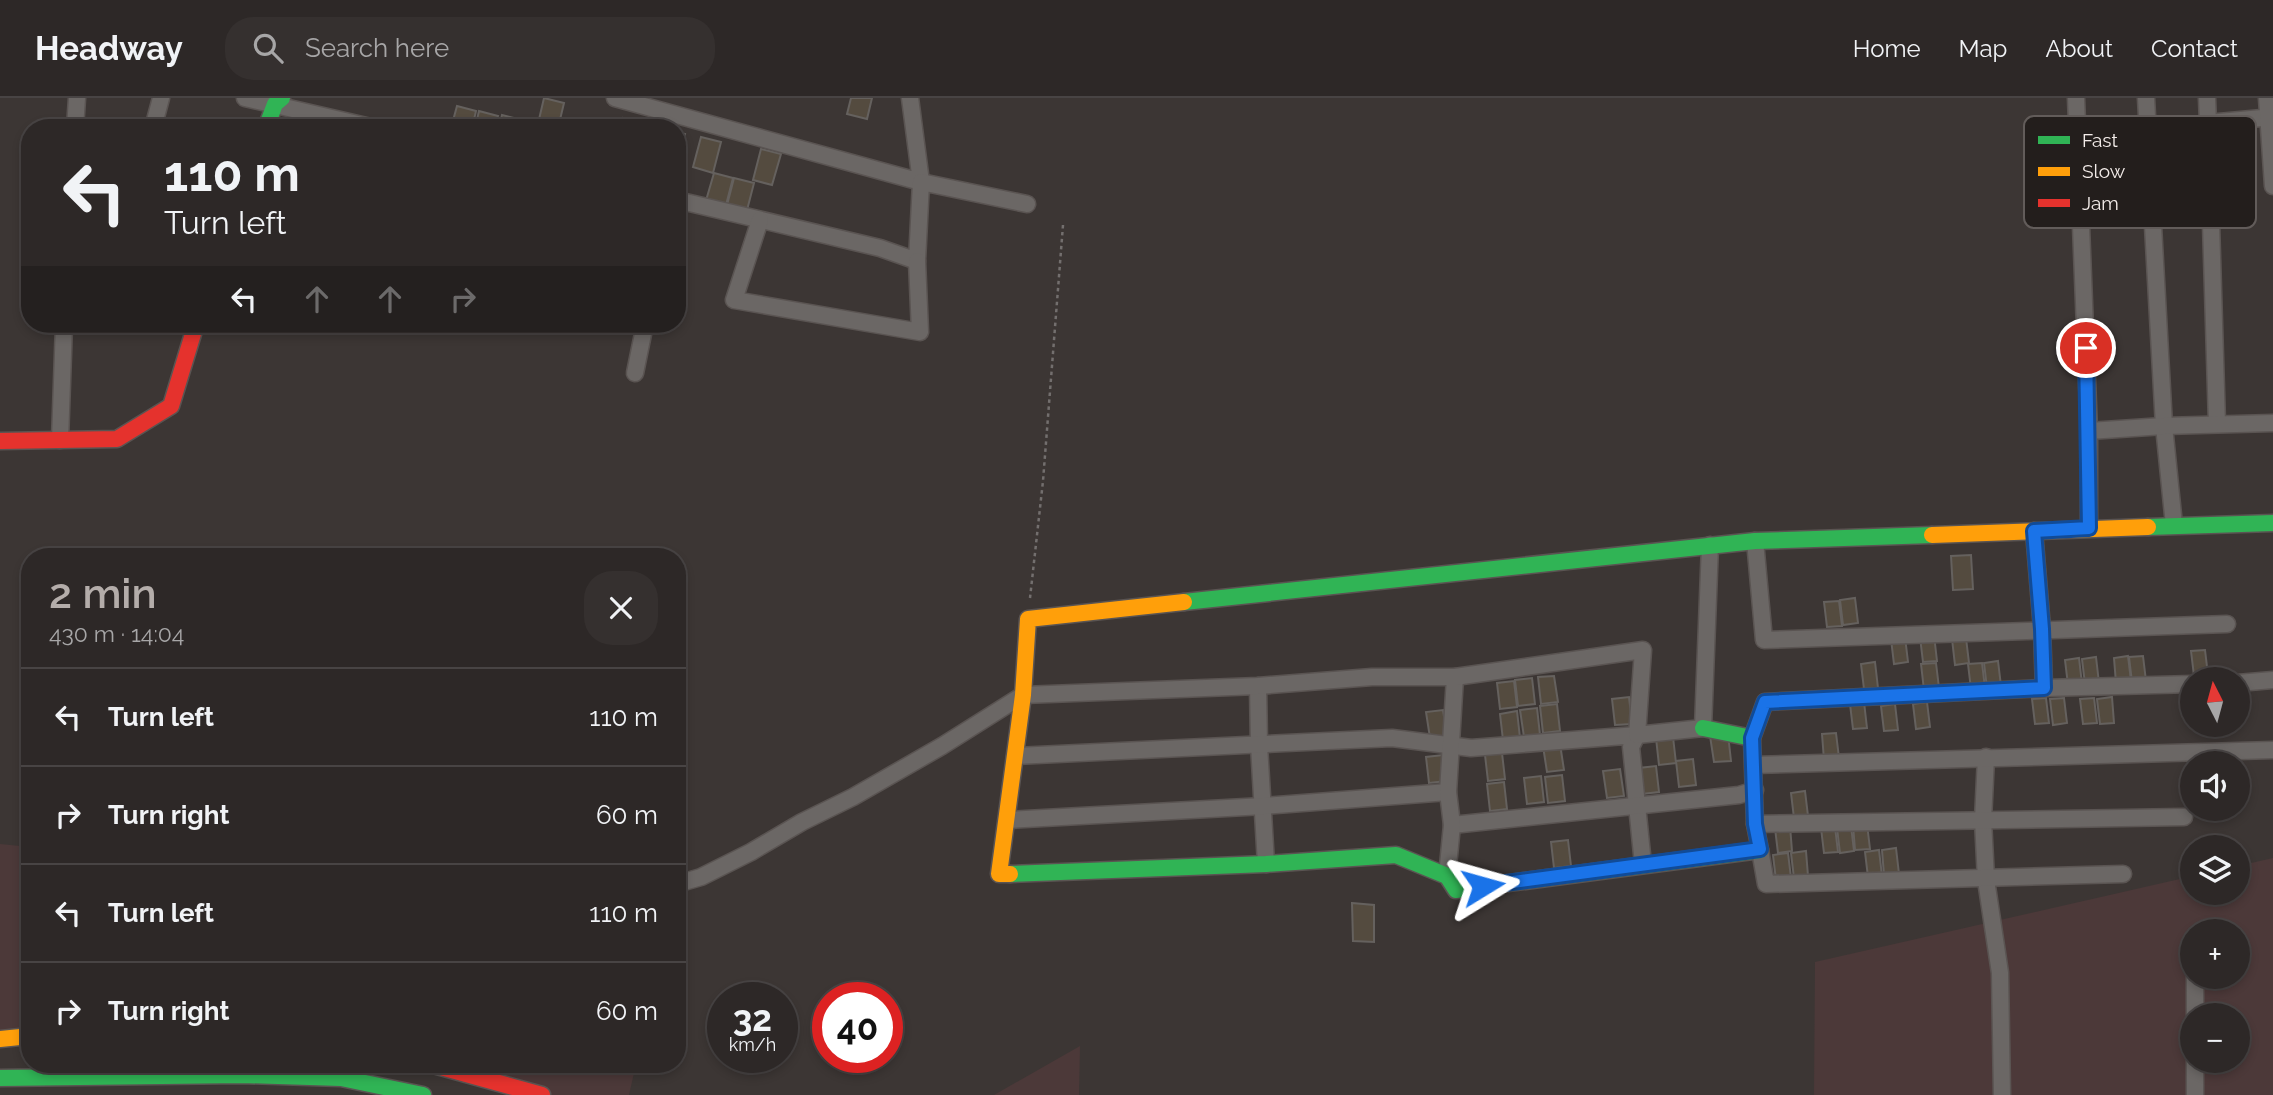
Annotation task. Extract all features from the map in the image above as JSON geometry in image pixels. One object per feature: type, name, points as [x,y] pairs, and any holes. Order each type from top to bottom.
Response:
[{"type":"main road","points":[[270,119],[279,101]]},
{"type":"main road","points":[[0,442],[117,439],[171,406],[193,333]]},
{"type":"main road","points":[[1703,728],[1752,738],[1755,824],[1760,849],[1456,890],[1447,876],[1396,855],[1266,864],[999,874],[1023,695],[1028,619],[1755,541],[2273,523]]},
{"type":"main road","points":[[0,1039],[21,1037]]},
{"type":"main road","points":[[0,1052],[21,1051]]},
{"type":"main road","points":[[463,1073],[542,1095]]},
{"type":"main road","points":[[500,1073],[559,1095]]},
{"type":"main road","points":[[0,1078],[229,1075],[341,1078],[422,1095]]},
{"type":"main road","points":[[260,1091],[313,1093]]},
{"type":"street","points":[[76,119],[77,98]]},
{"type":"street","points":[[155,119],[161,98]]},
{"type":"street","points":[[615,98],[921,182],[1027,204]]},
{"type":"street","points":[[760,220],[734,300],[920,332],[917,261],[921,182],[910,98]]},
{"type":"street","points":[[2076,98],[2077,116]]},
{"type":"street","points":[[2146,98],[2147,116]]},
{"type":"street","points":[[2207,98],[2208,116]]},
{"type":"street","points":[[2267,98],[2271,117],[2273,186]]},
{"type":"street","points":[[252,99],[279,101],[343,119]]},
{"type":"street","points":[[686,202],[880,248],[917,261]]},
{"type":"street","points":[[2081,228],[2089,431],[2089,528]]},
{"type":"street","points":[[2153,228],[2164,426],[2174,525]]},
{"type":"street","points":[[2211,228],[2217,425]]},
{"type":"street","points":[[60,440],[64,333]]},
{"type":"street","points":[[635,373],[643,333]]},
{"type":"street","points":[[2089,431],[2273,423]]},
{"type":"street","points":[[2034,531],[2044,688]]},
{"type":"street","points":[[1755,541],[1764,640],[2227,624]]},
{"type":"street","points":[[1015,756],[1392,738],[1471,748],[1703,728],[1710,545]]},
{"type":"street","points":[[686,881],[701,877],[853,797],[943,746],[1023,695],[1258,686],[1372,677],[1455,677],[1643,650],[1637,735],[1630,747],[1643,864]]},
{"type":"street","points":[[1447,876],[1452,825],[1448,792],[1455,677]]},
{"type":"street","points":[[2250,682],[2273,680]]},
{"type":"street","points":[[1752,738],[1765,702],[2044,688],[2180,684]]},
{"type":"street","points":[[1258,686],[1266,864]]},
{"type":"street","points":[[1754,765],[2273,750]]},
{"type":"street","points":[[1986,757],[1983,820],[1986,880],[2000,973],[2002,1095]]},
{"type":"street","points":[[1452,825],[1739,795],[1755,790]]},
{"type":"street","points":[[1007,820],[1264,806],[1448,792]]},
{"type":"street","points":[[1755,824],[2180,817]]},
{"type":"street","points":[[1760,849],[1766,884],[1986,880],[2123,874]]},
{"type":"street","points":[[2195,1073],[2195,1095]]},
{"type":"path","points":[[1028,619],[1043,481],[1063,225]]},
{"type":"shaded area","points":[[0,844],[21,846],[21,1045],[0,1045]]},
{"type":"shaded area","points":[[2273,858],[2273,1095],[1814,1095],[1815,962],[2180,879],[2180,905],[2250,905],[2250,863]]},
{"type":"shaded area","points":[[1080,1046],[1079,1095],[994,1095]]},
{"type":"shaded area","points":[[453,1073],[634,1073],[629,1095],[518,1095]]},
{"type":"building","points":[[544,98],[564,103],[560,119],[539,119]]},
{"type":"building","points":[[851,98],[872,98],[867,119],[847,114]]},
{"type":"building","points":[[457,106],[476,111],[474,119],[453,119]]},
{"type":"building","points":[[479,111],[498,116],[497,119],[477,119]]},
{"type":"building","points":[[502,115],[518,119],[501,119]]},
{"type":"building","points":[[701,137],[721,142],[713,173],[693,167]]},
{"type":"building","points":[[761,149],[781,154],[772,185],[753,180]]},
{"type":"building","points":[[714,173],[733,178],[725,209],[705,204]]},
{"type":"building","points":[[734,178],[754,183],[746,214],[726,209]]},
{"type":"building","points":[[1971,555],[1973,589],[1953,590],[1951,556]]},
{"type":"building","points":[[1855,598],[1858,623],[1843,625],[1840,600]]},
{"type":"building","points":[[1839,601],[1842,626],[1827,627],[1824,602]]},
{"type":"building","points":[[1934,635],[1937,661],[1923,662],[1920,637]]},
{"type":"building","points":[[1905,637],[1908,662],[1894,664],[1891,639]]},
{"type":"building","points":[[1966,638],[1969,663],[1955,665],[1952,639]]},
{"type":"building","points":[[2205,650],[2207,667],[2193,667],[2191,651]]},
{"type":"building","points":[[2128,656],[2131,681],[2116,683],[2114,658]]},
{"type":"building","points":[[2143,656],[2146,681],[2132,682],[2129,657]]},
{"type":"building","points":[[2096,657],[2099,683],[2085,684],[2082,659]]},
{"type":"building","points":[[2079,658],[2082,684],[2068,685],[2065,660]]},
{"type":"building","points":[[1998,661],[2001,686],[1987,688],[1984,663]]},
{"type":"building","points":[[1875,662],[1878,688],[1864,689],[1861,664]]},
{"type":"building","points":[[1936,663],[1939,688],[1924,690],[1921,664]]},
{"type":"building","points":[[1982,663],[1985,688],[1971,689],[1968,664]]},
{"type":"building","points":[[1554,676],[1558,702],[1541,704],[1538,677]]},
{"type":"building","points":[[1532,678],[1535,704],[1518,706],[1515,680]]},
{"type":"building","points":[[1514,681],[1517,707],[1500,709],[1497,683]]},
{"type":"building","points":[[1629,697],[1632,724],[1615,725],[1612,699]]},
{"type":"building","points":[[2112,697],[2114,723],[2100,724],[2097,699]]},
{"type":"building","points":[[2046,698],[2049,723],[2035,724],[2032,699]]},
{"type":"building","points":[[2064,698],[2067,723],[2053,725],[2050,699]]},
{"type":"building","points":[[2094,698],[2097,723],[2083,724],[2080,699]]},
{"type":"building","points":[[1864,702],[1867,728],[1853,729],[1850,704]]},
{"type":"building","points":[[1927,702],[1930,727],[1916,729],[1913,704]]},
{"type":"building","points":[[1557,704],[1560,731],[1543,733],[1540,706]]},
{"type":"building","points":[[1895,704],[1898,730],[1884,731],[1881,706]]},
{"type":"building","points":[[1537,708],[1540,735],[1524,737],[1520,710]]},
{"type":"building","points":[[1443,710],[1447,736],[1430,738],[1426,712]]},
{"type":"building","points":[[1517,711],[1520,738],[1503,740],[1500,714]]},
{"type":"building","points":[[1836,733],[1839,758],[1824,760],[1822,734]]},
{"type":"building","points":[[1728,734],[1731,761],[1714,762],[1710,736]]},
{"type":"building","points":[[1673,737],[1676,763],[1659,765],[1656,738]]},
{"type":"building","points":[[1560,744],[1564,770],[1547,772],[1543,746]]},
{"type":"building","points":[[1502,753],[1505,779],[1488,781],[1485,755]]},
{"type":"building","points":[[1443,755],[1446,781],[1429,783],[1426,757]]},
{"type":"building","points":[[1693,759],[1696,785],[1679,787],[1676,761]]},
{"type":"building","points":[[1656,766],[1659,792],[1642,794],[1639,768]]},
{"type":"building","points":[[1620,769],[1624,796],[1607,798],[1603,771]]},
{"type":"building","points":[[1562,775],[1565,801],[1548,803],[1545,777]]},
{"type":"building","points":[[1541,776],[1544,802],[1527,804],[1524,778]]},
{"type":"building","points":[[1504,782],[1507,809],[1490,811],[1487,784]]},
{"type":"building","points":[[1805,791],[1808,816],[1794,818],[1791,793]]},
{"type":"building","points":[[1867,824],[1870,849],[1855,850],[1853,825]]},
{"type":"building","points":[[1790,826],[1792,851],[1778,853],[1775,828]]},
{"type":"building","points":[[1851,826],[1854,851],[1840,853],[1837,828]]},
{"type":"building","points":[[1835,827],[1838,852],[1824,853],[1821,828]]},
{"type":"building","points":[[1568,840],[1571,866],[1554,868],[1551,842]]},
{"type":"building","points":[[1896,848],[1899,874],[1884,875],[1882,850]]},
{"type":"building","points":[[1879,850],[1882,876],[1868,877],[1865,852]]},
{"type":"building","points":[[1806,851],[1808,876],[1794,878],[1791,853]]},
{"type":"building","points":[[1788,853],[1791,878],[1776,880],[1773,855]]},
{"type":"building","points":[[1352,903],[1374,905],[1374,942],[1353,941]]},
{"type":"traffic: fast","points":[[269,119],[275,104],[282,98]]},
{"type":"traffic: fast","points":[[2148,527],[2273,523]]},
{"type":"traffic: fast","points":[[1184,602],[1755,541],[1932,535]]},
{"type":"traffic: fast","points":[[1010,874],[1266,864],[1396,855],[1447,876],[1456,890],[1760,850],[1755,824],[1752,738],[1703,728]]},
{"type":"traffic: fast","points":[[0,1078],[242,1075],[341,1078],[423,1095]]},
{"type":"traffic: slow","points":[[1932,535],[2148,527]]},
{"type":"traffic: slow","points":[[1010,874],[999,874],[1023,695],[1028,619],[1184,602]]},
{"type":"traffic: slow","points":[[0,1039],[21,1037]]},
{"type":"traffic: jam","points":[[0,441],[117,439],[171,406],[193,333]]},
{"type":"traffic: jam","points":[[463,1073],[542,1095]]},
{"type":"route","points":[[1483,886],[1760,849],[1755,824],[1752,738],[1765,702],[2044,688],[2034,531],[2089,528],[2086,348]]}]
